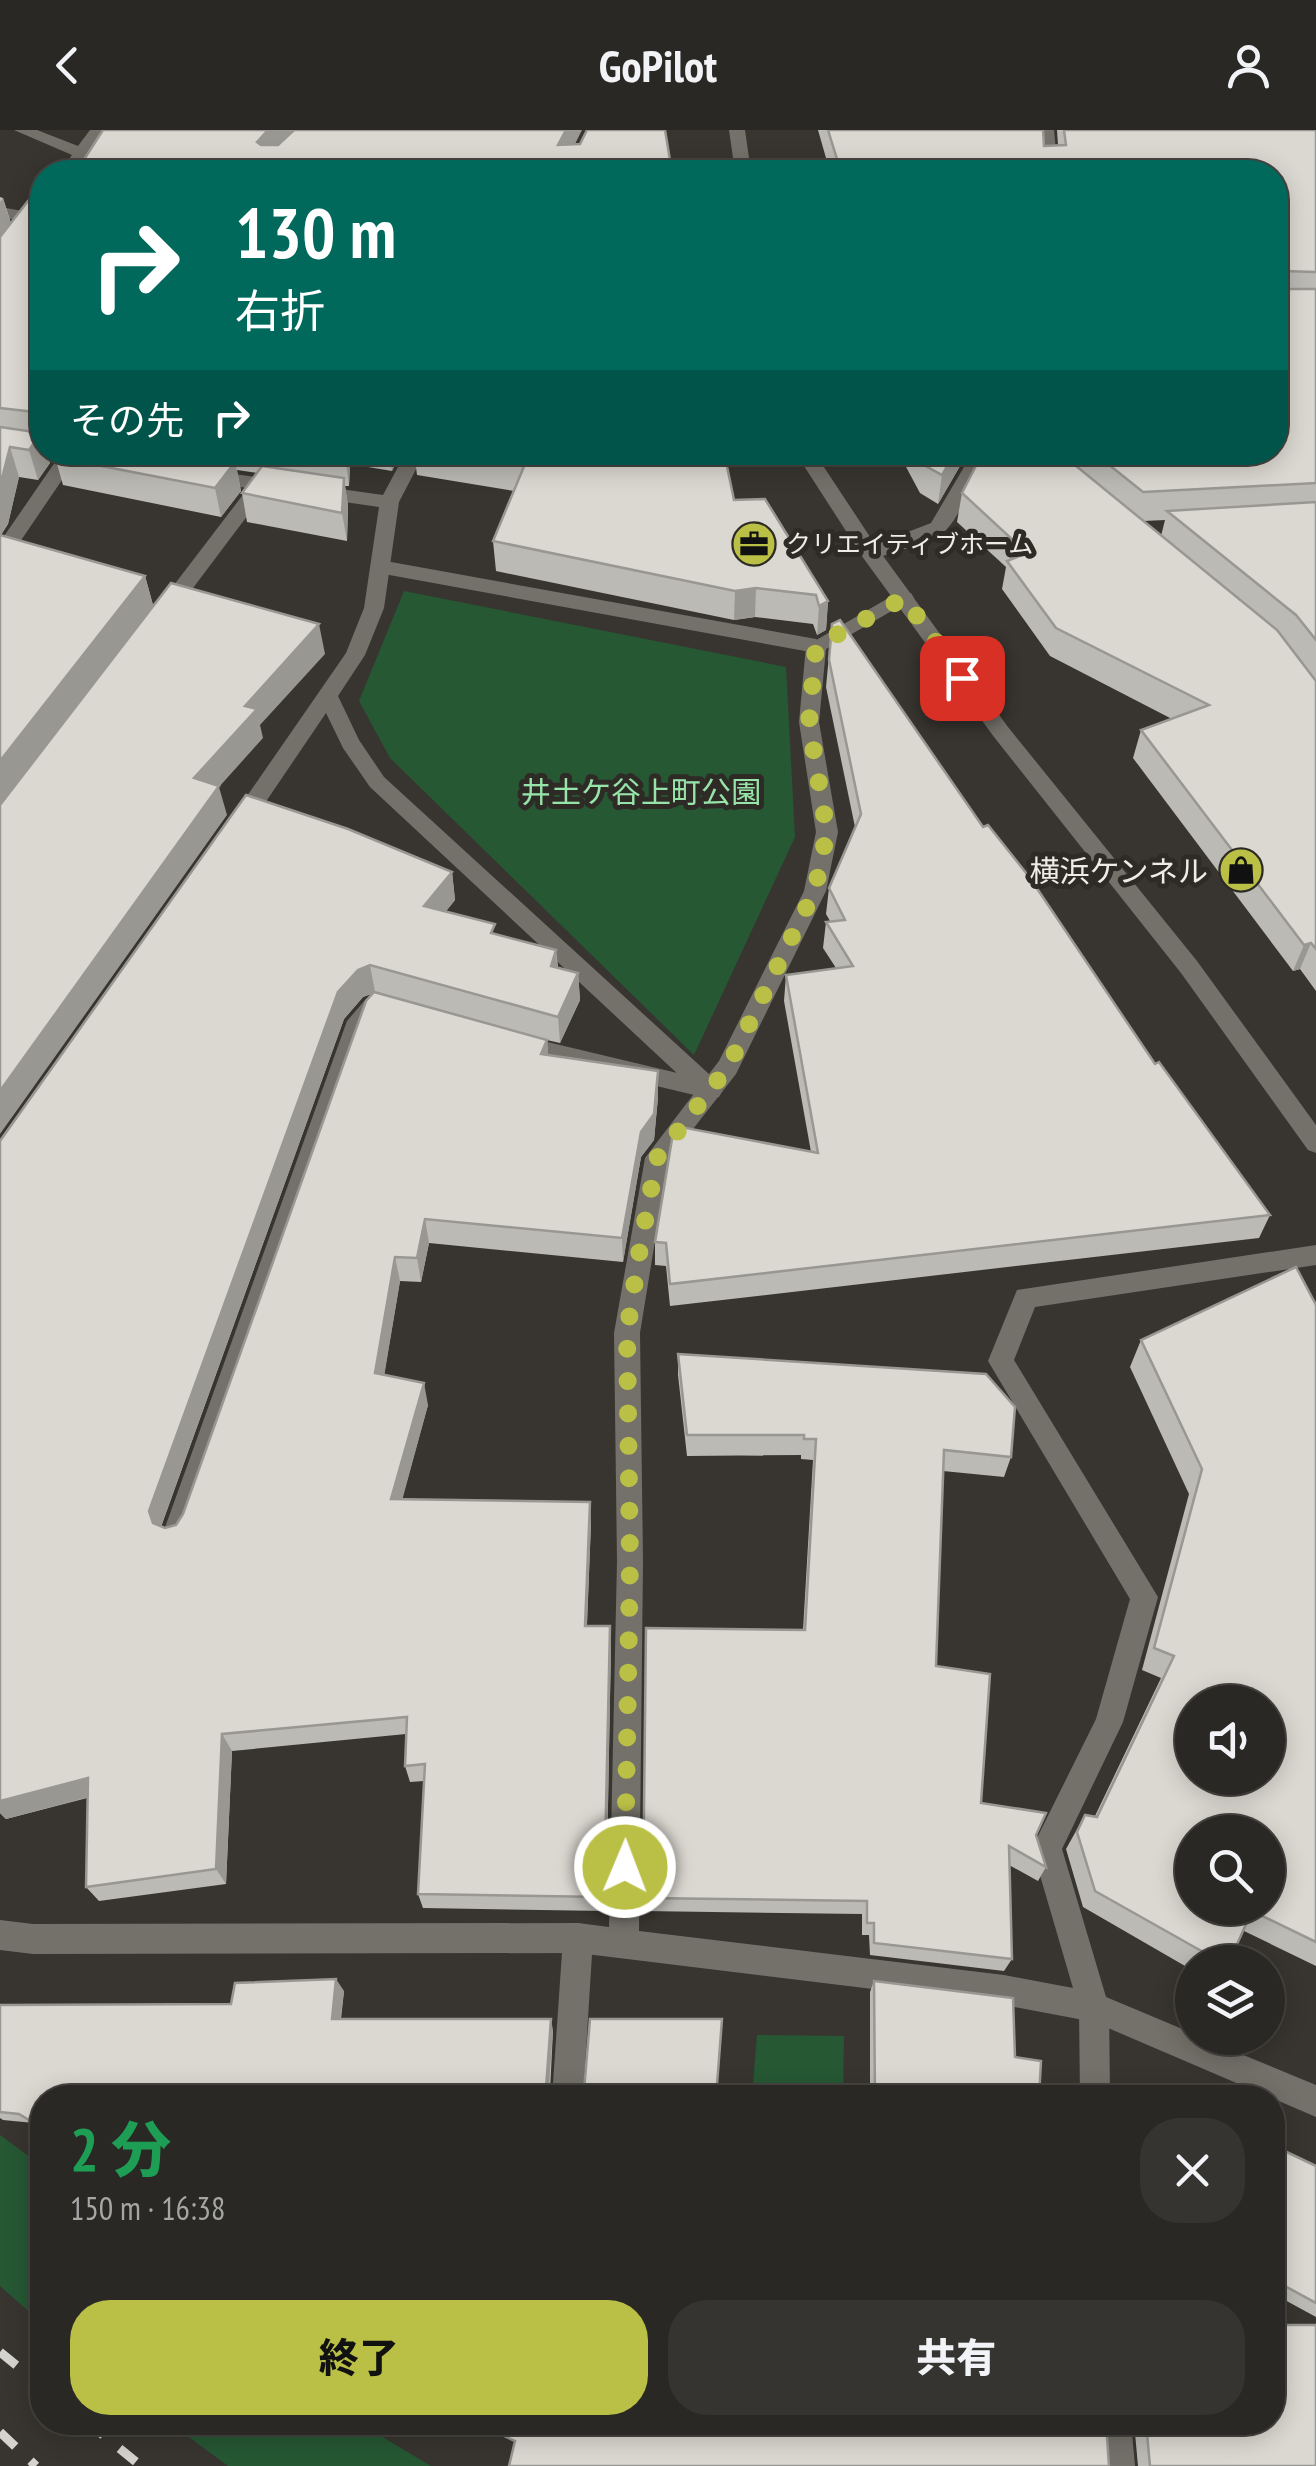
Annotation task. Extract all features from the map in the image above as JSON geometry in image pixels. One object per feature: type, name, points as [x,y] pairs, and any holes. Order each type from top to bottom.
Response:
[{"type":"street","points":[[22,130],[82,153]]},
{"type":"street","points":[[77,160],[98,130]]},
{"type":"street","points":[[737,130],[742,160]]},
{"type":"street","points":[[1046,130],[1049,160]]},
{"type":"street","points":[[0,212],[30,218]]},
{"type":"street","points":[[0,556],[62,465]]},
{"type":"street","points":[[226,840],[356,655],[374,608],[388,502],[409,465]]},
{"type":"street","points":[[813,465],[871,554],[1001,732],[1189,967],[1316,1143]]},
{"type":"street","points":[[871,554],[938,527],[974,465]]},
{"type":"street","points":[[185,472],[388,502]]},
{"type":"street","points":[[155,623],[262,484]]},
{"type":"street","points":[[380,567],[816,646],[904,598]]},
{"type":"street","points":[[624,1944],[630,1561],[627,1332],[657,1158],[728,1067],[815,890],[827,832],[809,722],[816,646]]},
{"type":"street","points":[[328,697],[350,744],[378,782],[711,1090]]},
{"type":"street","points":[[176,1533],[358,1021],[374,1005],[412,1016]]},
{"type":"street","points":[[489,1036],[585,1063],[711,1090]]},
{"type":"street","points":[[1095,2085],[1094,2007],[1047,1848],[1109,1722],[1144,1597],[1001,1361],[1026,1298],[1316,1255]]},
{"type":"street","points":[[0,1936],[578,1938],[1004,1990],[1094,2007],[1276,2085]]},
{"type":"street","points":[[568,2085],[578,1938]]},
{"type":"street","points":[[1285,2089],[1316,2102]]},
{"type":"street","points":[[1115,2435],[1118,2466]]},
{"type":"green space","name":"井土ケ谷上町公園","points":[[404,591],[786,667],[795,837],[694,1055],[390,758],[359,701]]},
{"type":"green space","points":[[757,2035],[844,2036],[843,2085],[753,2085]]},
{"type":"green space","points":[[0,2135],[30,2157],[30,2312],[0,2286]]},
{"type":"green space","points":[[186,2435],[379,2435],[431,2466],[228,2466]]},
{"type":"building","points":[[103,130],[268,130],[257,142],[278,145],[294,130],[566,130],[558,145],[580,144],[587,130],[665,130],[670,160],[84,160]]},
{"type":"building","points":[[828,130],[1043,130],[1044,146],[1066,145],[1064,130],[1316,130],[1316,272],[1288,271],[1288,160],[837,160]]},
{"type":"building","points":[[30,201],[30,412],[0,408],[0,237]]},
{"type":"building","points":[[1288,289],[1316,289],[1316,483],[1143,492],[1109,465],[1288,465]]},
{"type":"building","points":[[0,427],[30,431],[29,450],[10,447],[0,486]]},
{"type":"building","points":[[96,465],[233,465],[215,488]]},
{"type":"building","points":[[525,465],[727,465],[734,500],[765,499],[828,601],[819,606],[816,595],[756,588],[735,591],[493,541]]},
{"type":"building","points":[[924,465],[948,465],[942,475]]},
{"type":"building","points":[[976,465],[1075,465],[1277,630],[1316,681],[1316,949],[1311,943],[1304,945],[1141,730],[1209,705],[1056,628],[1007,561],[1027,553],[962,493]]},
{"type":"building","points":[[262,466],[344,478],[342,513],[242,493]]},
{"type":"building","points":[[1316,502],[1316,640],[1296,615],[1167,511]]},
{"type":"building","points":[[0,535],[145,576],[0,761]]},
{"type":"building","points":[[171,583],[319,624],[245,706],[257,709],[194,778],[219,786],[0,1091],[0,805]]},
{"type":"building","points":[[840,620],[983,827],[988,825],[1030,878],[1155,1064],[1159,1062],[1270,1215],[670,1284],[666,1243],[655,1242],[672,1139],[681,1127],[818,1153],[786,975],[853,966],[826,922],[845,920],[829,888],[861,814],[829,660],[832,624]]},
{"type":"building","points":[[246,795],[348,829],[452,872],[424,906],[495,924],[491,933],[556,950],[551,966],[578,973],[558,1017],[370,965],[358,970],[338,992],[149,1511],[153,1523],[165,1528],[176,1525],[183,1514],[366,1001],[374,992],[547,1040],[541,1054],[658,1071],[654,1114],[641,1132],[622,1238],[425,1219],[417,1258],[395,1257],[375,1373],[424,1383],[391,1499],[590,1502],[585,1626],[610,1626],[604,1897],[418,1894],[425,1764],[405,1766],[407,1717],[222,1734],[216,1869],[86,1887],[88,1778],[0,1801],[0,1141]]},
{"type":"building","points":[[1296,1267],[1316,1305],[1316,1942],[1281,1925],[1285,1925],[1285,1815],[1175,1815],[1175,1925],[1246,1925],[1237,1945],[1191,1945],[1095,1891],[1077,1832],[1085,1815],[1097,1817],[1174,1656],[1154,1648],[1202,1469],[1141,1340]]},
{"type":"building","points":[[678,1354],[986,1374],[1015,1407],[1011,1457],[944,1450],[936,1666],[990,1674],[981,1803],[1046,1813],[1036,1835],[1046,1867],[1009,1846],[1012,1959],[874,1943],[874,1923],[867,1923],[867,1901],[643,1898],[646,1628],[805,1630],[816,1439],[804,1439],[804,1435],[687,1435]]},
{"type":"building","points":[[336,1979],[332,2019],[551,2019],[546,2085],[30,2085],[30,2121],[19,2114],[0,2112],[0,2005],[231,2004],[235,1983]]},
{"type":"building","points":[[874,1981],[1013,1998],[1015,2057],[1041,2061],[1040,2085],[875,2085]]},
{"type":"building","points":[[590,2019],[722,2019],[717,2085],[584,2085]]},
{"type":"building","points":[[1285,2151],[1316,2166],[1316,2303],[1285,2286]]},
{"type":"building","points":[[1285,2325],[1316,2325],[1316,2466],[1150,2466],[1147,2435],[1285,2435]]},
{"type":"building","points":[[502,2435],[1107,2435],[1109,2466],[509,2466],[515,2441]]},
{"type":"railway","points":[[0,2352],[30,2376]]},
{"type":"railway","points":[[0,2432],[36,2466]]},
{"type":"railway","points":[[103,2435],[141,2466]]},
{"type":"place","name":"クリエイティブホーム","points":[[754,544]]},
{"type":"place","name":"横浜ケンネル","points":[[1241,870]]},
{"type":"route","points":[[625,1867],[630,1561],[627,1332],[657,1158],[728,1067],[815,890],[827,832],[809,722],[816,646],[904,598],[962,678]]}]
